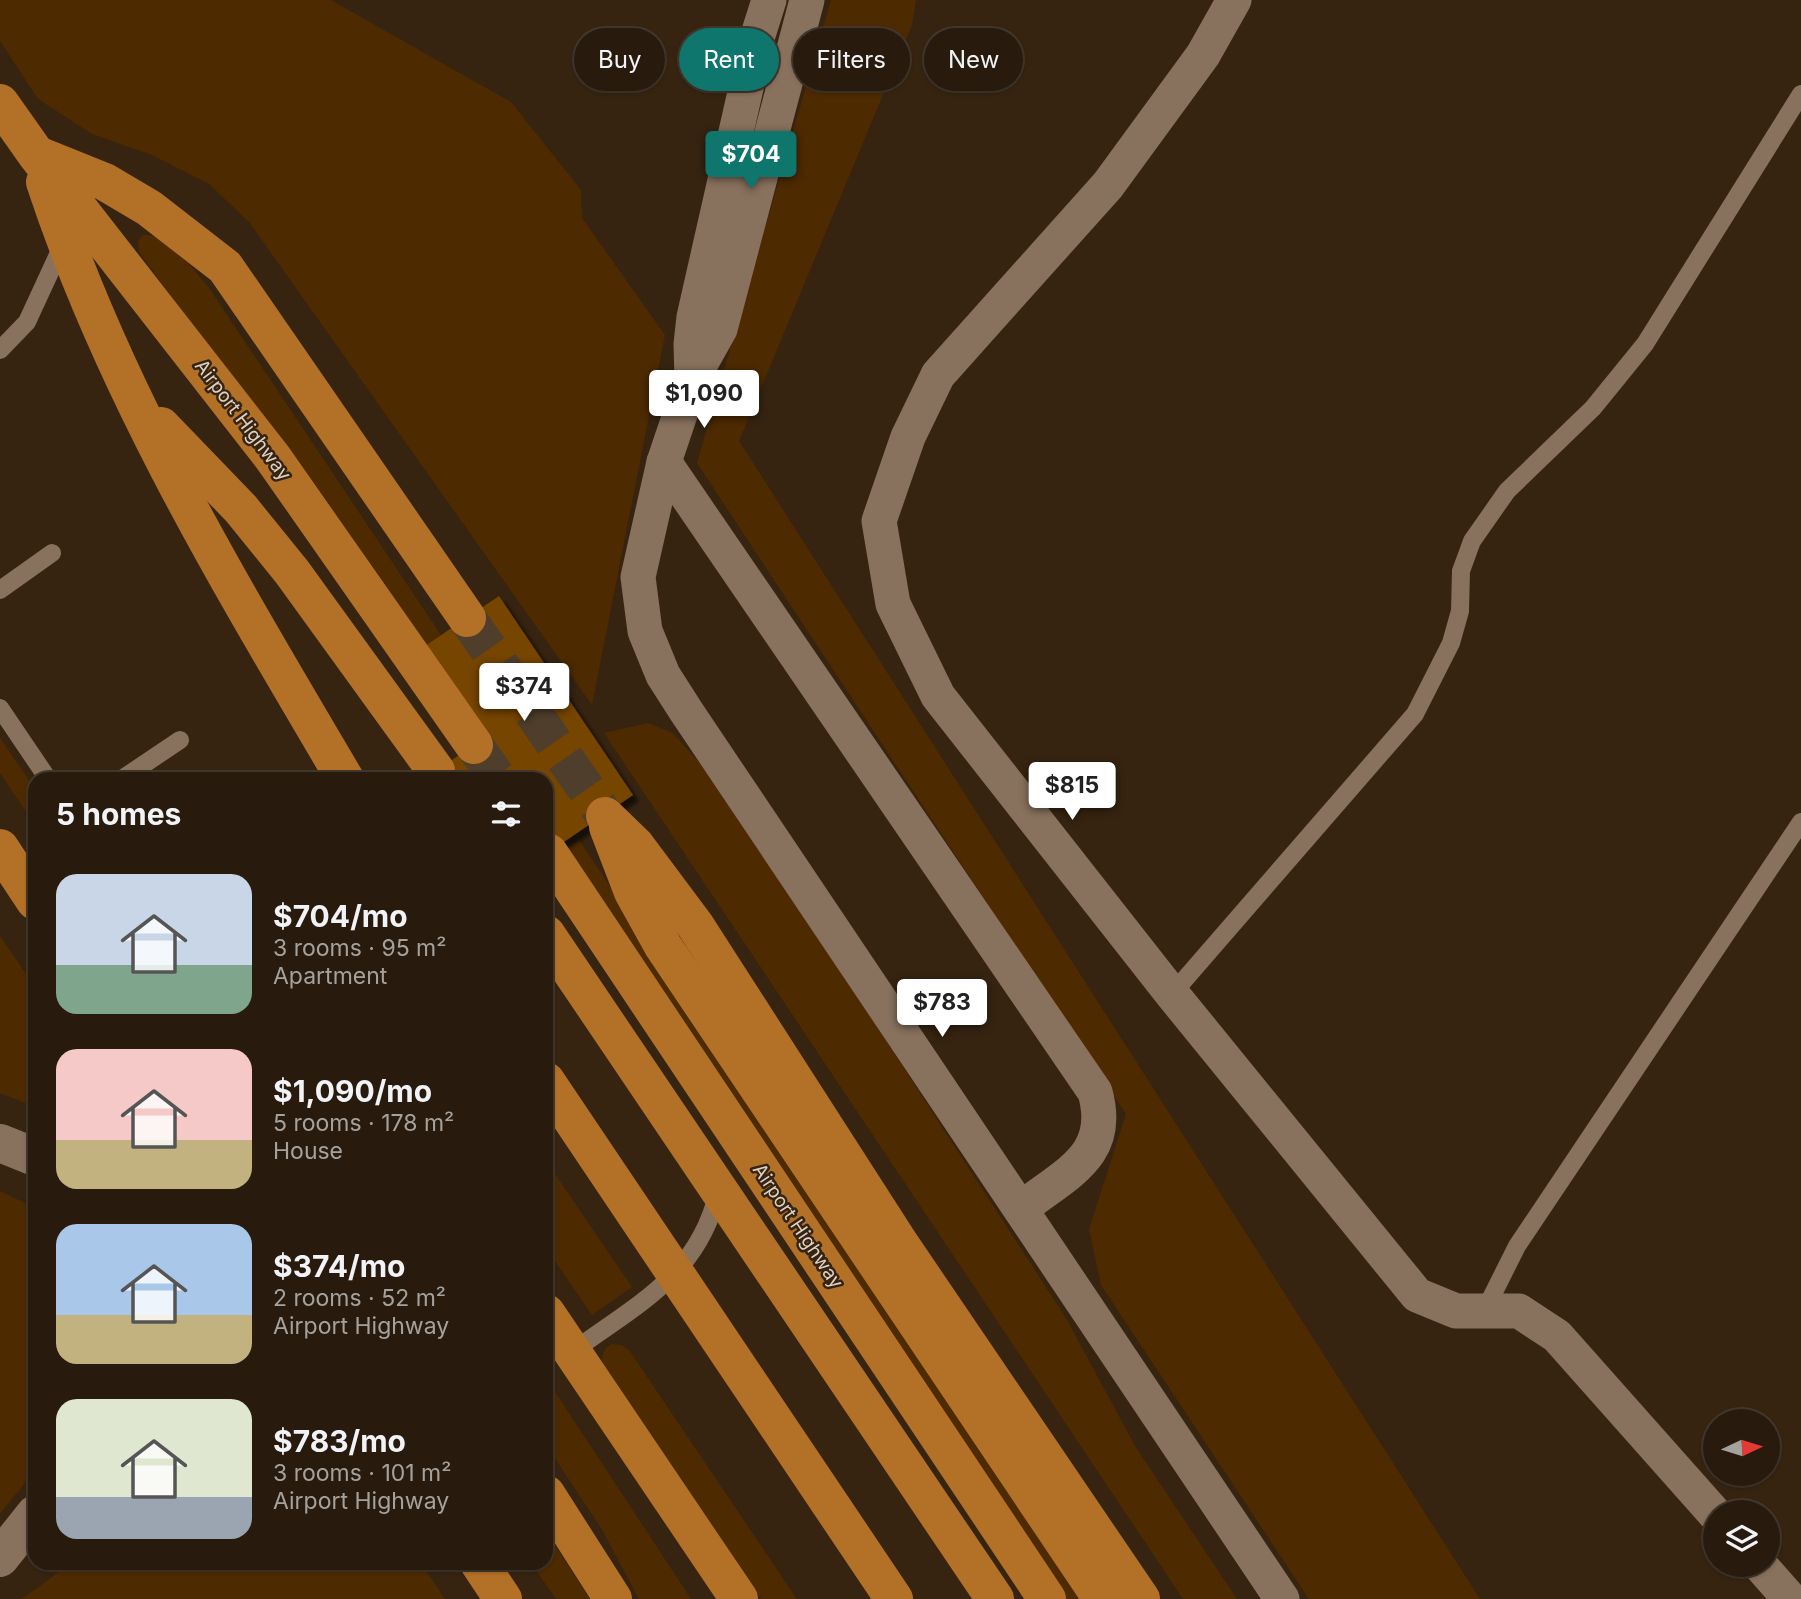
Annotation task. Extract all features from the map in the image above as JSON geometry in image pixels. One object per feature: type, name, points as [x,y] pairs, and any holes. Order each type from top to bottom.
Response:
[{"type":"highway","name":"Airport Highway","points":[[0,103],[36,154],[273,458],[474,745]]},
{"type":"highway","points":[[36,154],[65,241],[133,397],[230,584],[341,772]]},
{"type":"highway","points":[[36,154],[104,182],[149,208],[225,267],[467,618]]},
{"type":"highway","points":[[133,397],[241,509],[292,572],[436,771]]},
{"type":"highway","points":[[1102,1599],[663,946],[632,892],[605,816],[636,846],[695,925],[900,1244],[1142,1599]]},
{"type":"highway","points":[[0,848],[28,890]]},
{"type":"highway","name":"Airport Highway","points":[[553,859],[1047,1599]]},
{"type":"highway","points":[[553,944],[995,1599]]},
{"type":"highway","points":[[553,1091],[894,1599]]},
{"type":"highway","points":[[553,1324],[739,1599]]},
{"type":"highway","points":[[553,1505],[613,1599]]},
{"type":"highway","points":[[484,1570],[503,1599]]},
{"type":"street","points":[[692,379],[691,344],[694,317],[758,35],[769,0]]},
{"type":"street","points":[[807,0],[720,329],[692,379],[664,462],[638,577],[645,631],[663,675],[1282,1599]]},
{"type":"street","points":[[1234,0],[1203,55],[1108,185],[938,375],[908,437],[879,521],[892,604],[938,696],[1172,993],[1417,1295],[1456,1311],[1483,1314],[1519,1311],[1557,1336],[1703,1500]]},
{"type":"street","points":[[664,462],[1095,1093],[1101,1113],[1099,1134],[1091,1154],[1022,1208]]},
{"type":"street","points":[[0,1143],[28,1154]]},
{"type":"street","points":[[0,1558],[28,1523]]},
{"type":"street","points":[[1771,1577],[1790,1599]]},
{"type":"lane","points":[[1172,993],[1415,714],[1451,643],[1460,611],[1461,571],[1472,541],[1507,491],[1593,408],[1646,344],[1801,94]]},
{"type":"lane","points":[[0,350],[27,322],[65,241]]},
{"type":"lane","points":[[0,590],[52,553]]},
{"type":"lane","points":[[0,708],[43,772]]},
{"type":"lane","points":[[132,772],[180,740]]},
{"type":"lane","points":[[1483,1314],[1517,1246],[1801,822]]},
{"type":"lane","points":[[572,1352],[676,1275],[702,1240],[719,1190]]},
{"type":"shaded area","points":[[0,0],[331,0],[511,102],[581,190],[582,218],[665,335],[592,705],[249,222],[209,184],[152,155],[92,134],[38,99],[0,41]]},
{"type":"shaded area","points":[[831,0],[916,0],[910,30],[823,28]]},
{"type":"shaded area","points":[[805,91],[885,91],[739,441],[1480,1599],[1309,1599],[1101,1285],[1089,1229],[1126,1114],[697,463]]},
{"type":"shaded area","points":[[143,235],[153,236],[170,245],[207,285],[441,635],[425,646],[139,252],[138,241]]},
{"type":"shaded area","points":[[648,723],[673,733],[721,787],[1066,1318],[1135,1446],[1237,1599],[1183,1599],[604,733]]},
{"type":"shaded area","points":[[0,738],[28,779],[28,815],[0,773]]},
{"type":"shaded area","points":[[579,840],[1086,1599],[1062,1599],[560,854]]},
{"type":"shaded area","points":[[0,936],[28,977],[28,1104],[0,1093]]},
{"type":"shaded area","points":[[553,1171],[632,1287],[592,1315],[553,1258]]},
{"type":"shaded area","points":[[0,1191],[28,1205],[28,1479],[0,1514]]},
{"type":"shaded area","points":[[611,1344],[621,1345],[629,1350],[797,1599],[761,1599],[604,1368],[603,1354]]},
{"type":"shaded area","points":[[553,1389],[691,1599],[639,1599],[601,1528],[553,1456]]},
{"type":"shaded area","points":[[553,1543],[590,1599],[556,1599],[536,1570],[553,1570]]},
{"type":"shaded area","points":[[61,1570],[426,1570],[445,1599],[22,1599]]},
{"type":"building","points":[[499,596],[633,795],[553,849],[553,772],[434,772],[486,737],[425,646]]},
{"type":"tunnel","points":[[467,618],[605,816]]},
{"type":"tunnel","points":[[474,745],[493,772]]}]
